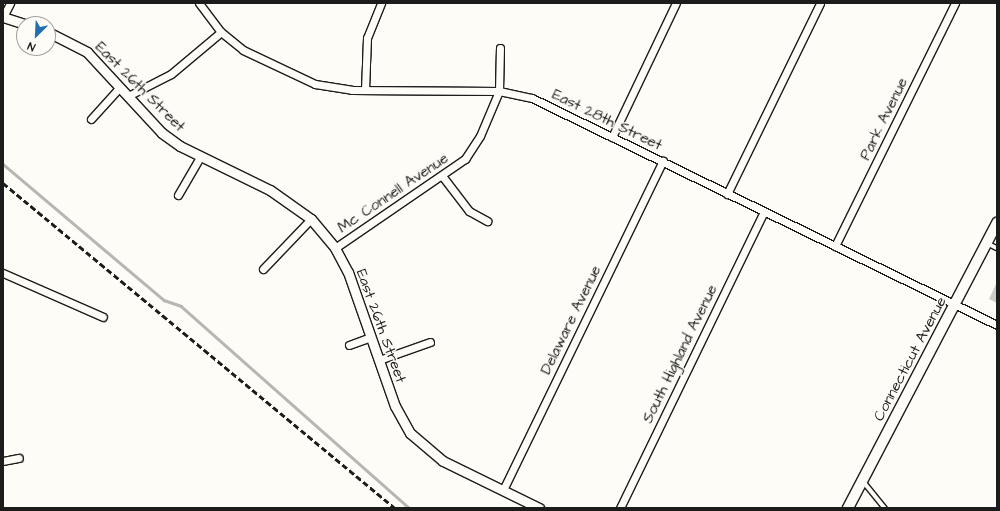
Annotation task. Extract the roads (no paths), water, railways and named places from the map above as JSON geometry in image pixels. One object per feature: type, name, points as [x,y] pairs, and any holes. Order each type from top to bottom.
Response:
[{"type":"main road","name":"Connecticut Avenue","points":[[848,508],[957,305],[997,223]]},
{"type":"street","points":[[10,3],[3,17],[16,21]]},
{"type":"street","name":"East 28th Street","points":[[199,3],[221,32],[242,50],[301,79],[334,89],[499,91],[532,98],[997,325]]},
{"type":"street","points":[[365,90],[367,38],[381,3]]},
{"type":"street","points":[[612,137],[676,3]]},
{"type":"street","points":[[727,194],[820,3]]},
{"type":"street","name":"Park Avenue","points":[[835,246],[955,3]]},
{"type":"street","points":[[128,96],[171,74],[221,32]]},
{"type":"street","name":"East 26th Street","points":[[56,36],[87,52],[162,133],[200,157],[270,190],[311,219],[335,248],[355,289],[400,418],[422,446],[539,508]]},
{"type":"street","name":"Mc Connell Avenue","points":[[335,248],[443,177],[475,146],[499,91],[500,48]]},
{"type":"street","points":[[91,119],[120,87]]},
{"type":"street","points":[[178,194],[200,157]]},
{"type":"street","name":"Delaware Avenue","points":[[503,490],[663,162]]},
{"type":"street","points":[[443,177],[469,211],[487,221]]},
{"type":"street","name":"South Highland Avenue","points":[[620,508],[764,212]]},
{"type":"street","points":[[263,270],[311,219]]},
{"type":"street","points":[[3,273],[103,317]]},
{"type":"street","points":[[349,346],[371,338]]},
{"type":"street","points":[[379,360],[430,342]]},
{"type":"street","points":[[3,461],[19,458]]},
{"type":"lane","points":[[987,243],[997,248]]},
{"type":"lane","points":[[863,480],[885,508]]},
{"type":"waterway","points":[[3,164],[164,300],[181,306],[409,508]]},
{"type":"railway","points":[[3,183],[395,508]]}]
